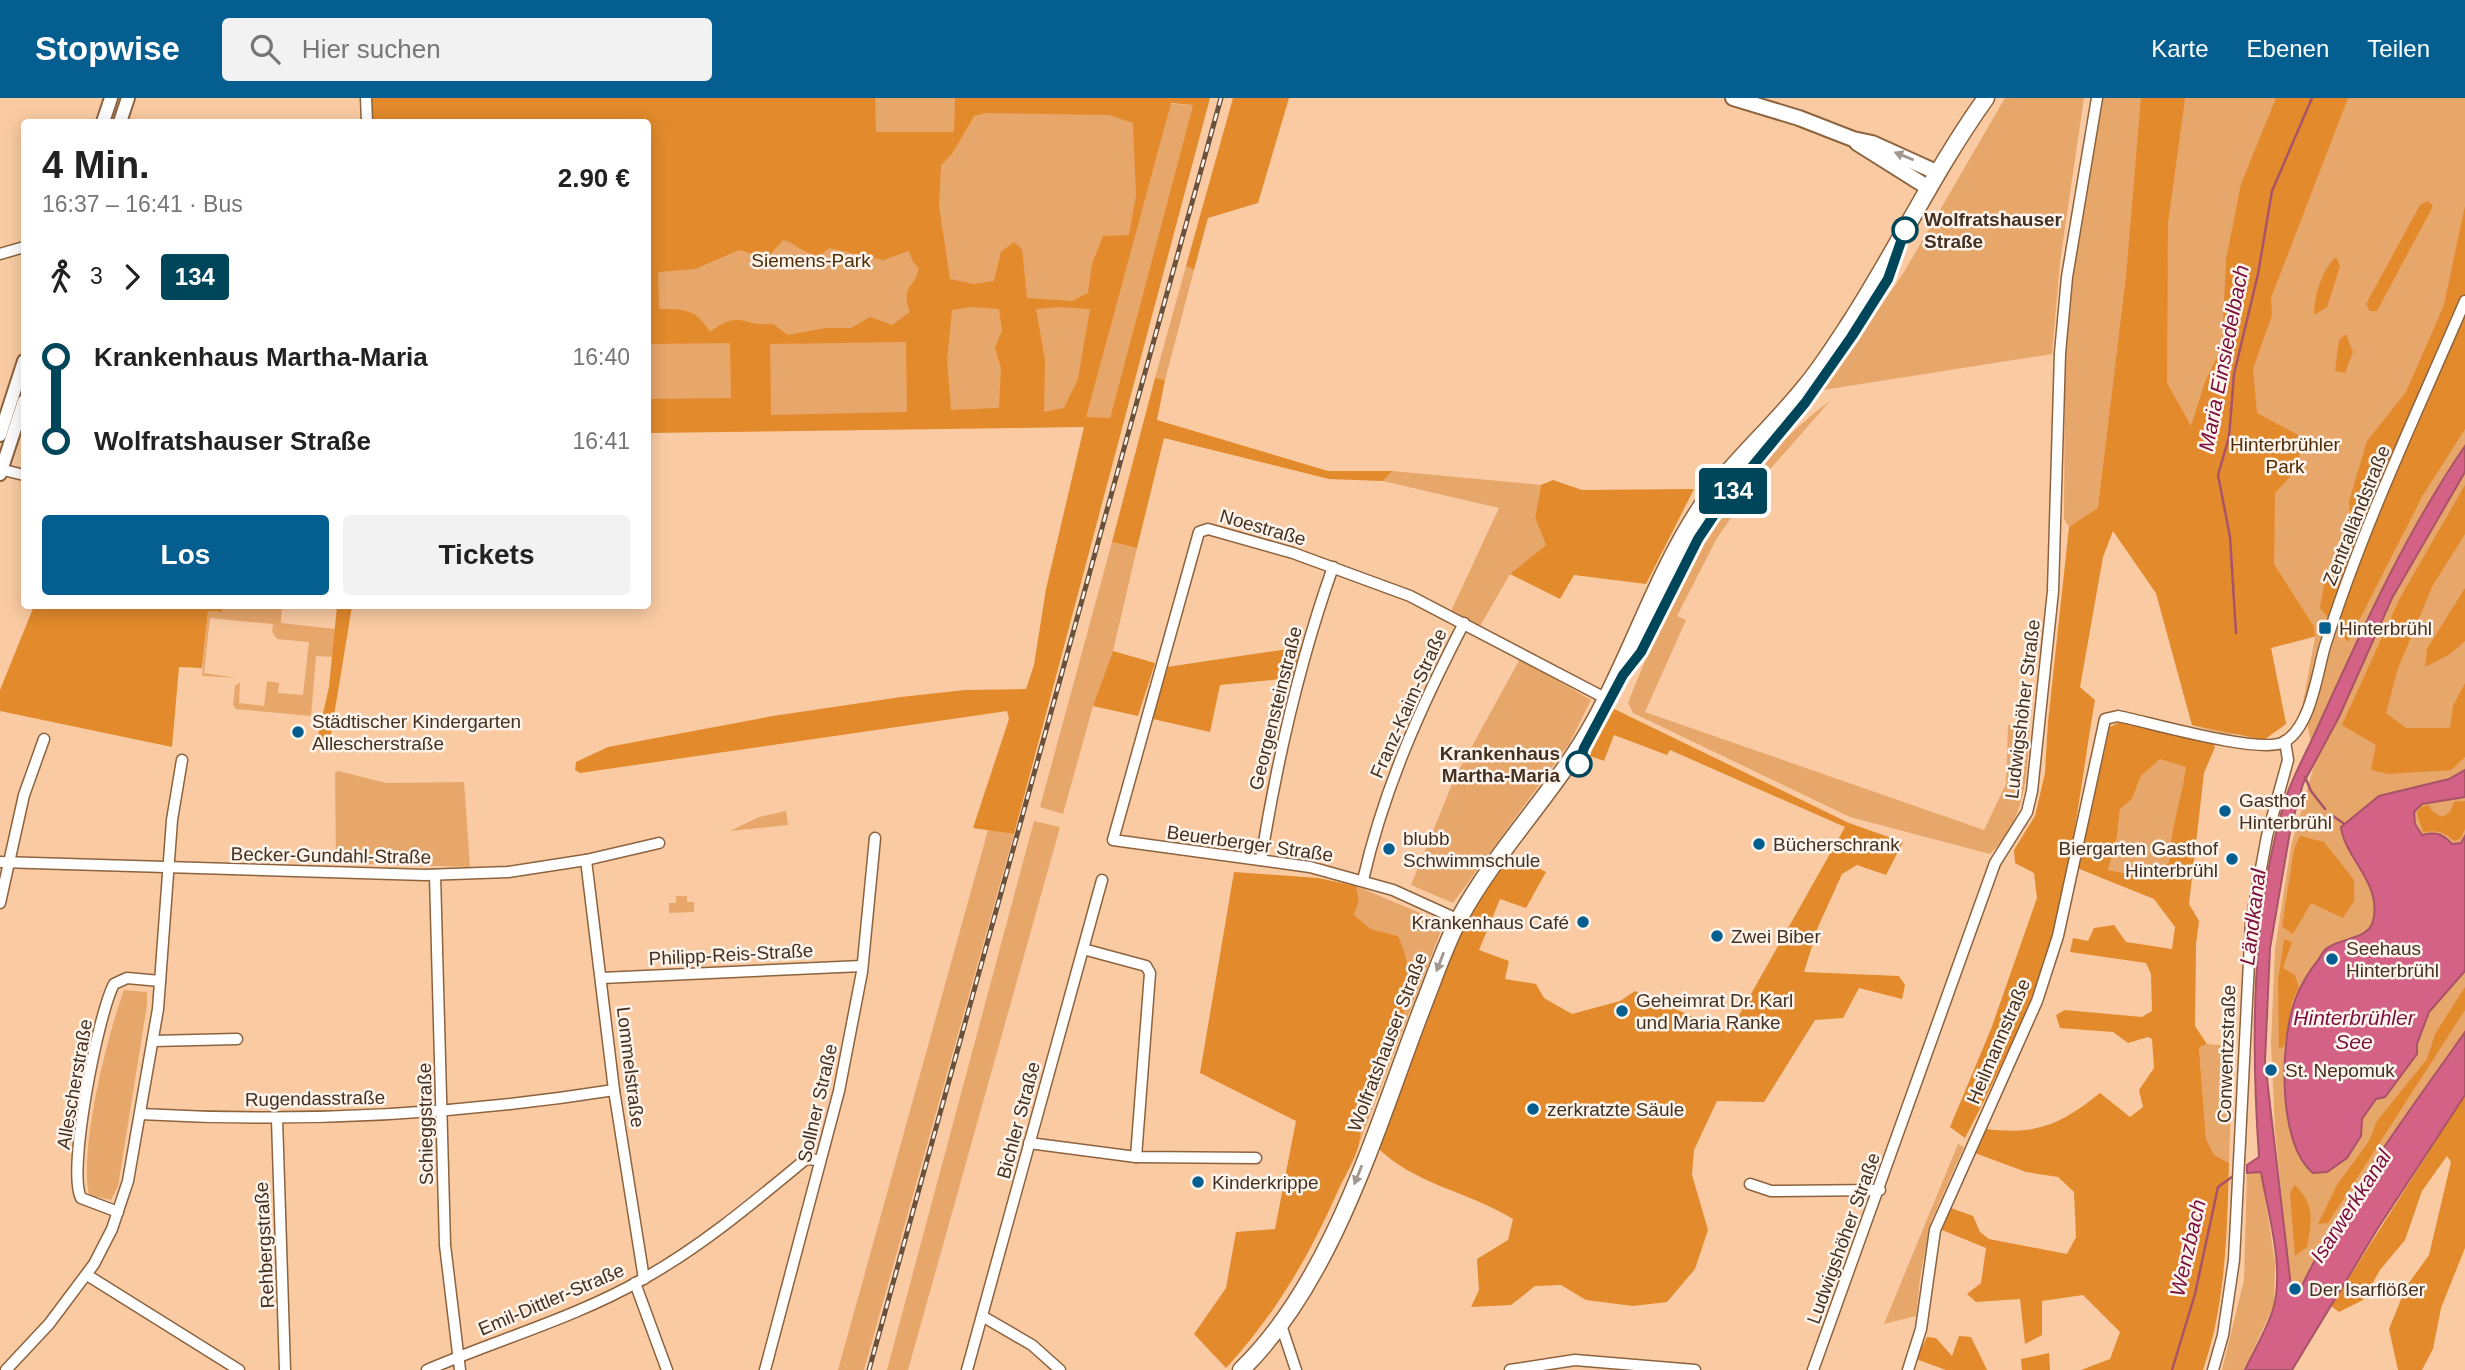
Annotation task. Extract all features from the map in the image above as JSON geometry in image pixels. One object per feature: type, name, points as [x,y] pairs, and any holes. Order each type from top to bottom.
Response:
[{"type":"main road","points":[[1733,98],[1872,143],[1936,172]]},
{"type":"main road","name":"Wolfratshauser Straße","points":[[1241,1370],[1281,1325],[1312,1275],[1356,1178],[1459,920],[1484,876],[1559,778],[1605,698],[1664,575],[1702,506],[1805,388],[1883,271],[1927,187],[1986,98]]},
{"type":"main road","points":[[1853,139],[1927,187]]},
{"type":"street","points":[[104,119],[111,98]]},
{"type":"street","points":[[121,119],[128,98]]},
{"type":"street","points":[[366,98],[367,119]]},
{"type":"street","name":"Ludwigshöher Straße","points":[[1814,1370],[1995,863],[2027,813],[2032,791],[2054,579],[2056,436],[2064,314],[2097,98]]},
{"type":"street","points":[[0,254],[21,248]]},
{"type":"street","name":"Zentralländstraße","points":[[2285,741],[2296,732],[2305,715],[2359,550],[2465,301]]},
{"type":"street","points":[[0,435],[21,370]]},
{"type":"street","points":[[21,410],[0,471],[21,474]]},
{"type":"street","name":"Noestraße","points":[[1113,840],[1199,532],[1208,529],[1333,568],[1410,596],[1605,698]]},
{"type":"street","name":"Georgensteinstraße","points":[[1261,860],[1278,760],[1293,696],[1333,568]]},
{"type":"street","name":"Franz-Kaim-Straße","points":[[1363,880],[1389,788],[1405,744],[1464,623]]},
{"type":"street","name":"Heilmannstraße","points":[[1908,1370],[1921,1329],[1935,1230],[2037,1001],[2056,944],[2105,719],[2118,716],[2214,737],[2267,745],[2285,741]]},
{"type":"street","points":[[0,902],[3,863],[44,739]]},
{"type":"street","name":"Conwentzstraße","points":[[2213,1370],[2223,1335],[2234,1260],[2251,922],[2267,836],[2288,760],[2285,741]]},
{"type":"street","points":[[6,1370],[47,1326],[87,1275],[118,1212],[128,1181],[153,1041],[175,793],[182,761]]},
{"type":"street","name":"Sollner Straße","points":[[765,1370],[839,1091],[862,966],[875,838]]},
{"type":"street","name":"Beuerberger Straße","points":[[1113,840],[1310,867],[1363,880],[1459,920]]},
{"type":"street","name":"Becker-Gundahl-Straße","points":[[3,863],[435,876],[508,872],[586,860],[659,843]]},
{"type":"street","name":"Lommelstraße","points":[[586,860],[603,978],[614,1090],[639,1281],[667,1370]]},
{"type":"street","name":"Schieggstraße","points":[[435,876],[445,1245],[460,1370]]},
{"type":"street","name":"Bichler Straße","points":[[967,1370],[1102,880]]},
{"type":"street","points":[[1083,948],[1146,966],[1150,973],[1136,1157]]},
{"type":"street","name":"Philipp-Reis-Straße","points":[[603,978],[862,966]]},
{"type":"street","name":"Allescherstraße","points":[[118,1212],[81,1199],[78,1192],[78,1157],[91,1070],[114,984],[127,978],[160,981]]},
{"type":"street","points":[[153,1041],[237,1039]]},
{"type":"street","name":"Rugendasstraße","points":[[140,1114],[339,1119],[505,1107],[614,1090]]},
{"type":"street","name":"Rehbergstraße","points":[[277,1119],[285,1370]]},
{"type":"street","points":[[1029,1143],[1136,1157],[1256,1158]]},
{"type":"street","name":"Emil-Dittler-Straße","points":[[428,1370],[595,1304],[639,1281],[709,1237],[806,1159],[819,1160]]},
{"type":"street","points":[[1750,1184],[1771,1191],[1880,1190]]},
{"type":"street","points":[[87,1275],[239,1370]]},
{"type":"street","points":[[982,1316],[1032,1345],[1060,1370]]},
{"type":"street","points":[[1281,1325],[1296,1370]]},
{"type":"street","points":[[1510,1370],[1575,1360],[1619,1366],[1695,1370]]},
{"type":"green space","name":"Siemens-Park","points":[[372,98],[1062,98],[1193,105],[1110,418],[651,427],[651,119],[372,119]]},
{"type":"green space","points":[[372,98],[875,98],[876,132],[954,132],[955,98],[1210,98],[1014,834],[973,828],[1009,719],[1007,711],[580,773],[575,770],[576,762],[608,747],[773,716],[965,690],[1026,689],[1034,665],[1046,589],[1084,427],[651,433],[651,399],[731,398],[730,343],[651,344],[651,119],[372,119]],"holes":[[[1171,103],[1193,105],[1110,418],[1086,417]],[[985,113],[1109,115],[1133,123],[1136,195],[1129,235],[1103,236],[1092,264],[1088,293],[1072,301],[1027,298],[1022,249],[1014,242],[1001,252],[994,281],[973,284],[950,279],[939,206],[941,165],[952,154],[974,116]],[[783,240],[819,256],[829,248],[883,260],[909,251],[913,262],[919,268],[907,292],[910,312],[892,325],[870,317],[851,328],[826,328],[788,335],[773,324],[741,320],[728,321],[710,332],[700,319],[689,312],[659,309],[658,272],[695,269],[739,250],[767,258]],[[971,307],[999,309],[1002,331],[995,348],[1001,368],[999,408],[951,410],[947,360],[952,310]],[[1036,309],[1090,309],[1078,379],[1064,408],[1044,412],[1045,360]],[[906,342],[907,412],[771,415],[770,344]]]},
{"type":"green space","points":[[1233,98],[1289,98],[1258,203],[1208,218],[1194,270],[1186,266]]},
{"type":"green space","points":[[2005,98],[2084,98],[2060,262],[2052,354],[1823,390],[1904,272]]},
{"type":"green space","name":"Hinterbrühler Park","points":[[2103,98],[2465,98],[2465,1032],[2395,1131],[2329,1236],[2295,1297],[2291,1293],[2275,1131],[2271,1043],[2275,949],[2291,846],[2315,762],[2303,703],[2315,637],[2271,648],[2286,724],[2227,735],[2192,725],[2156,593],[2098,509],[2069,527],[2064,519],[2065,354],[2072,277]]},
{"type":"green space","points":[[2141,98],[2185,98],[2168,223],[2167,383],[2191,426],[2205,382],[2222,346],[2226,260],[2241,184],[2276,98],[2348,98],[2271,298],[2272,315],[2253,369],[2257,413],[2298,435],[2300,466],[2275,493],[2274,564],[2314,627],[2315,636],[2271,648],[2286,724],[2264,740],[2192,725],[2156,593],[2113,531],[2103,557],[2080,687],[2095,700],[2073,841],[2058,912],[2031,999],[1965,1138],[1950,1127],[1991,1029],[2037,898],[2034,873],[2015,863],[2014,850],[2035,816],[2045,773],[2069,527],[2098,508],[2126,277]]},
{"type":"green space","points":[[2428,201],[2433,206],[2377,311],[2370,311],[2366,304],[2420,205]]},
{"type":"green space","points":[[2465,206],[2465,429],[2423,495],[2348,642],[2320,608],[2325,580],[2334,572],[2352,539],[2349,501],[2367,441],[2406,392],[2444,305]]},
{"type":"green space","points":[[2336,257],[2340,266],[2327,307],[2314,315],[2320,283]]},
{"type":"green space","points":[[1186,266],[1194,270],[1165,380],[1155,378]]},
{"type":"green space","points":[[2346,334],[2353,352],[2345,373],[2335,371],[2339,340]]},
{"type":"green space","points":[[1155,378],[1165,380],[1157,420],[1328,471],[1392,471],[1383,481],[1329,479],[1164,438],[1137,548],[1112,542]]},
{"type":"green space","points":[[1830,401],[1745,498],[1717,538],[1677,616],[1686,620],[1645,712],[1984,830],[2006,784],[2008,725],[2029,729],[2022,796],[2011,827],[1990,854],[1850,817],[1633,713],[1628,703],[1664,619],[1708,537],[1762,463],[1794,430]]},
{"type":"green space","points":[[1392,471],[1541,485],[1535,518],[1546,545],[1510,574],[1480,626],[1451,611],[1499,508],[1383,481]]},
{"type":"green space","points":[[1553,480],[1582,490],[1694,489],[1646,584],[1574,575],[1560,599],[1510,574],[1546,545],[1535,518],[1541,485]]},
{"type":"green space","points":[[2465,485],[2465,534],[2433,585],[2398,668],[2386,713],[2406,728],[2450,728],[2453,706],[2465,683],[2465,757],[2451,770],[2388,774],[2371,770],[2376,745],[2342,725],[2400,598]]},
{"type":"green space","points":[[1112,542],[1137,548],[1113,651],[1093,706],[1063,814],[1040,807]]},
{"type":"green space","points":[[2465,588],[2465,641],[2450,654],[2425,667],[2427,649]]},
{"type":"green space","points":[[33,609],[222,609],[222,612],[208,611],[202,668],[179,667],[172,747],[0,711],[0,690]]},
{"type":"green space","points":[[222,609],[282,609],[281,623],[335,629],[332,657],[316,656],[311,716],[236,709],[233,705],[235,686],[240,682],[239,703],[264,706],[267,681],[279,683],[278,693],[303,695],[309,642],[277,639],[272,632],[273,624],[210,618],[204,673],[237,678],[202,676],[208,611],[222,612]]},
{"type":"green space","points":[[337,609],[352,609],[329,746],[316,744],[329,687]]},
{"type":"green space","points":[[1301,647],[1292,678],[1220,685],[1210,732],[1153,719],[1167,667]]},
{"type":"green space","points":[[1113,651],[1155,663],[1138,716],[1093,706]]},
{"type":"green space","points":[[1520,659],[1591,700],[1569,744],[1453,903],[1411,885],[1455,777]]},
{"type":"green space","points":[[1608,706],[1849,823],[1903,842],[1886,875],[1857,865],[1842,874],[1818,927],[1804,972],[1899,976],[1905,985],[1902,999],[1859,988],[1843,1018],[1815,1020],[1764,1102],[1717,1101],[1694,1150],[1692,1175],[1708,1230],[1695,1269],[1667,1302],[1633,1306],[1586,1300],[1561,1285],[1535,1286],[1511,1305],[1471,1307],[1479,1290],[1477,1259],[1508,1240],[1513,1219],[1407,1170],[1376,1146],[1461,927],[1508,858],[1515,856],[1546,872],[1526,908],[1500,899],[1479,950],[1509,961],[1505,979],[1536,984],[1544,998],[1572,1014],[1620,1001],[1635,991],[1729,1033],[1845,827],[1670,750],[1667,755],[1614,735],[1604,761],[1582,753]]},
{"type":"green space","points":[[2120,722],[2212,741],[2215,747],[2204,773],[2189,904],[2199,921],[2196,944],[2195,1026],[2207,1044],[2199,1047],[2206,1139],[2214,1155],[2229,1163],[2221,1294],[2203,1370],[2081,1370],[2110,1359],[2120,1332],[2083,1295],[2042,1301],[2042,1335],[2025,1344],[2020,1299],[1976,1302],[1967,1294],[1981,1283],[1986,1248],[1942,1230],[1951,1208],[1973,1216],[1980,1232],[1989,1239],[2067,1254],[2076,1237],[2074,1192],[2058,1177],[2026,1172],[1975,1153],[1985,1129],[2019,1130],[2047,1125],[2072,1113],[2100,1093],[2130,1117],[2143,1107],[2139,1090],[2154,1068],[2152,1039],[2148,1037],[2128,1043],[2113,1032],[2060,1028],[2056,1015],[2065,1010],[2142,1017],[2152,1011],[2151,974],[2146,963],[2070,952],[2073,938],[2088,941],[2094,928],[2114,925],[2126,942],[2172,949],[2175,927],[2154,899],[2077,868],[2110,727]],"holes":[[[2160,759],[2186,767],[2171,838],[2169,863],[2141,876],[2108,870],[2117,837],[2120,809],[2132,799],[2141,776]]]},
{"type":"green space","points":[[2160,758],[2186,767],[2171,838],[2169,864],[2141,876],[2108,870],[2117,837],[2120,809],[2132,799],[2141,776]]},
{"type":"green space","points":[[338,771],[386,783],[464,782],[470,867],[336,863],[335,773]]},
{"type":"green space","points":[[2465,801],[2465,829],[2460,839],[2454,841],[2440,832],[2423,832],[2417,813],[2421,807],[2429,805],[2432,811],[2442,817],[2450,812],[2454,802]]},
{"type":"green space","points":[[786,811],[788,825],[730,831],[759,817]]},
{"type":"green space","points":[[1034,821],[1060,827],[908,1370],[887,1370]]},
{"type":"green space","points":[[988,830],[1014,834],[864,1370],[838,1370]]},
{"type":"green space","points":[[2300,836],[2324,842],[2354,880],[2354,901],[2343,918],[2311,903],[2293,934],[2282,927],[2294,849]]},
{"type":"green space","points":[[1234,872],[1318,878],[1356,886],[1359,901],[1354,915],[1371,929],[1398,936],[1406,959],[1408,980],[1401,1021],[1366,1102],[1359,1144],[1352,1162],[1289,1285],[1260,1327],[1226,1368],[1194,1334],[1226,1288],[1236,1232],[1275,1229],[1296,1121],[1200,1073]]},
{"type":"green space","points":[[1356,886],[1439,921],[1442,928],[1359,1144],[1366,1101],[1393,1043],[1411,985],[1398,936],[1371,929],[1354,915],[1359,901]]},
{"type":"green space","points":[[676,896],[687,896],[687,902],[694,902],[694,912],[669,913],[669,903],[676,903]]},
{"type":"green space","points":[[2284,939],[2292,942],[2283,968],[2295,975],[2299,987],[2292,1002],[2284,1046],[2279,1049],[2278,980]]},
{"type":"green space","points":[[2465,987],[2465,1010],[2328,1223],[2318,1224],[2337,1185],[2369,1141],[2377,1121],[2427,1059],[2435,1034]]},
{"type":"green space","points":[[124,990],[147,992],[147,1005],[118,1186],[111,1200],[89,1195],[88,1149],[96,1092]]},
{"type":"green space","points":[[2199,1046],[2233,1046],[2229,1163],[2214,1155],[2206,1139]]},
{"type":"green space","points":[[2465,1095],[2465,1248],[2441,1308],[2433,1349],[2422,1370],[2398,1370],[2389,1329],[2406,1287],[2429,1255],[2451,1162],[2447,1156],[2422,1191],[2405,1240],[2380,1270],[2363,1300],[2339,1312],[2331,1306]]},
{"type":"green space","points":[[1958,1144],[1964,1147],[1931,1221],[1916,1316],[1884,1324]]},
{"type":"green space","points":[[2261,1171],[2275,1262],[2274,1305],[2244,1370],[2222,1370],[2244,1280],[2247,1173]]},
{"type":"green space","points":[[2295,1185],[2306,1199],[2311,1221],[2307,1247],[2295,1256],[2290,1193]]},
{"type":"green space","points":[[1959,1336],[1971,1337],[1987,1370],[1946,1370],[1916,1359],[1927,1337],[1936,1338],[1952,1356]]},
{"type":"green space","points":[[2049,1353],[2050,1370],[2022,1370],[2021,1359]]},
{"type":"water","name":"Isarwerkkanal","points":[[2465,446],[2465,472],[2392,598],[2339,717],[2303,784],[2291,826],[2270,948],[2265,1061],[2292,1296],[2298,1294],[2334,1225],[2376,1159],[2465,1032],[2465,1095],[2378,1228],[2292,1370],[2245,1370],[2268,1322],[2277,1290],[2274,1239],[2261,1172],[2247,1173],[2247,1165],[2259,1157],[2255,1068],[2256,977],[2265,887],[2274,843],[2293,780],[2369,616],[2423,512]]},
{"type":"water","name":"Hinterbrühler See","points":[[2465,770],[2465,797],[2422,804],[2414,812],[2415,824],[2422,835],[2438,834],[2452,844],[2461,843],[2465,836],[2465,971],[2429,1012],[2417,1044],[2417,1054],[2385,1097],[2376,1099],[2362,1119],[2361,1136],[2347,1158],[2327,1172],[2313,1173],[2301,1159],[2293,1140],[2288,1116],[2285,1065],[2290,1018],[2300,990],[2323,952],[2334,944],[2366,931],[2373,921],[2375,908],[2368,883],[2349,849],[2341,827],[2379,796],[2449,779]]},
{"type":"waterway","name":"Maria Einsiedelbach","points":[[2236,633],[2230,537],[2218,475],[2229,437],[2234,374],[2258,274],[2272,191],[2312,98]]},
{"type":"waterway","points":[[2305,777],[2311,791],[2325,809]]},
{"type":"waterway","points":[[2333,816],[2343,823]]},
{"type":"waterway","name":"Wenzbach","points":[[2172,1370],[2195,1294],[2218,1187],[2236,1174]]},
{"type":"railway","points":[[869,1370],[1221,98]]},
{"type":"bus line","name":"134","points":[[1579,764],[1584,748],[1623,675],[1641,652],[1698,539],[1722,503],[1805,403],[1852,336],[1888,279],[1896,263],[1905,230]]},
{"type":"place","name":"Wolfratshauser Straße","points":[[1905,230]]},
{"type":"place","name":"Hinterbrühl","points":[[2325,628]]},
{"type":"place","name":"Städtischer Kindergarten Allescherstraße","points":[[298,732]]},
{"type":"place","name":"Krankenhaus Martha-Maria","points":[[1579,764]]},
{"type":"place","name":"Gasthof Hinterbrühl","points":[[2225,811]]},
{"type":"place","name":"Bücherschrank","points":[[1759,844]]},
{"type":"place","name":"blubb Schwimmschule","points":[[1389,849]]},
{"type":"place","name":"Biergarten Gasthof Hinterbrühl","points":[[2232,859]]},
{"type":"place","name":"Krankenhaus Café","points":[[1583,922]]},
{"type":"place","name":"Zwei Biber","points":[[1717,936]]},
{"type":"place","name":"Seehaus Hinterbrühl","points":[[2332,959]]},
{"type":"place","name":"Geheimrat Dr. Karl und Maria Ranke","points":[[1622,1011]]},
{"type":"place","name":"St. Nepomuk","points":[[2271,1070]]},
{"type":"place","name":"zerkratzte Säule","points":[[1533,1109]]},
{"type":"place","name":"Kinderkrippe","points":[[1198,1182]]},
{"type":"place","name":"Der Isarflößer","points":[[2295,1289]]},
{"type":"water label","name":"Ländkanal","points":[[2253,917]]}]
